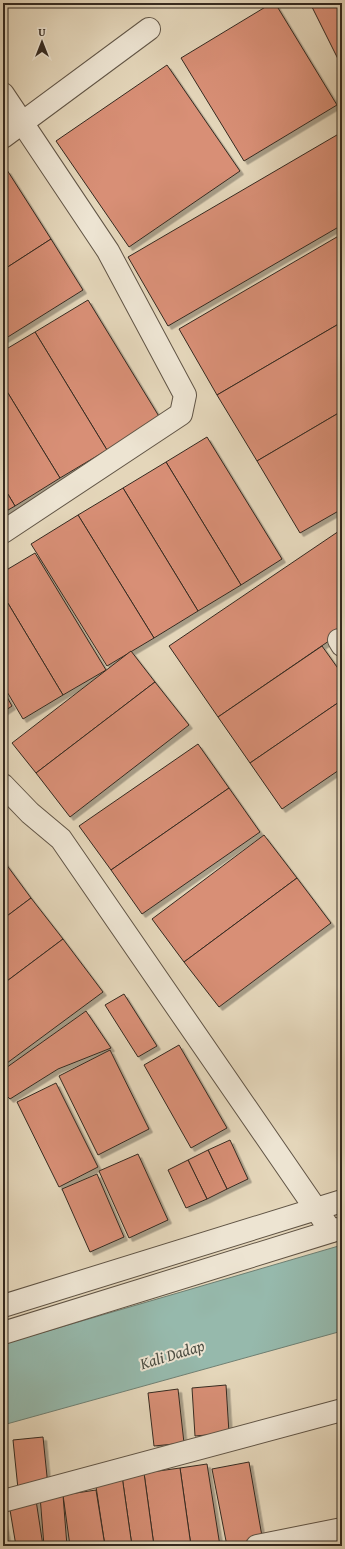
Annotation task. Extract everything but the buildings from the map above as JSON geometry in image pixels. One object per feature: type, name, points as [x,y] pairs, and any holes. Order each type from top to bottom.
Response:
[{"type":"street","points":[[3,137],[149,29]]},
{"type":"street","points":[[3,94],[108,251],[185,395],[181,414],[3,532]]},
{"type":"street","points":[[3,785],[30,813],[61,839],[316,1209],[337,1230],[3,1333]]},
{"type":"street","points":[[3,1306],[342,1201]]},
{"type":"street","points":[[3,1501],[342,1410]]},
{"type":"street","points":[[257,1546],[342,1529]]},
{"type":"water","name":"Kali Dadap","points":[[342,1245],[342,1331],[3,1425],[3,1344]]}]
